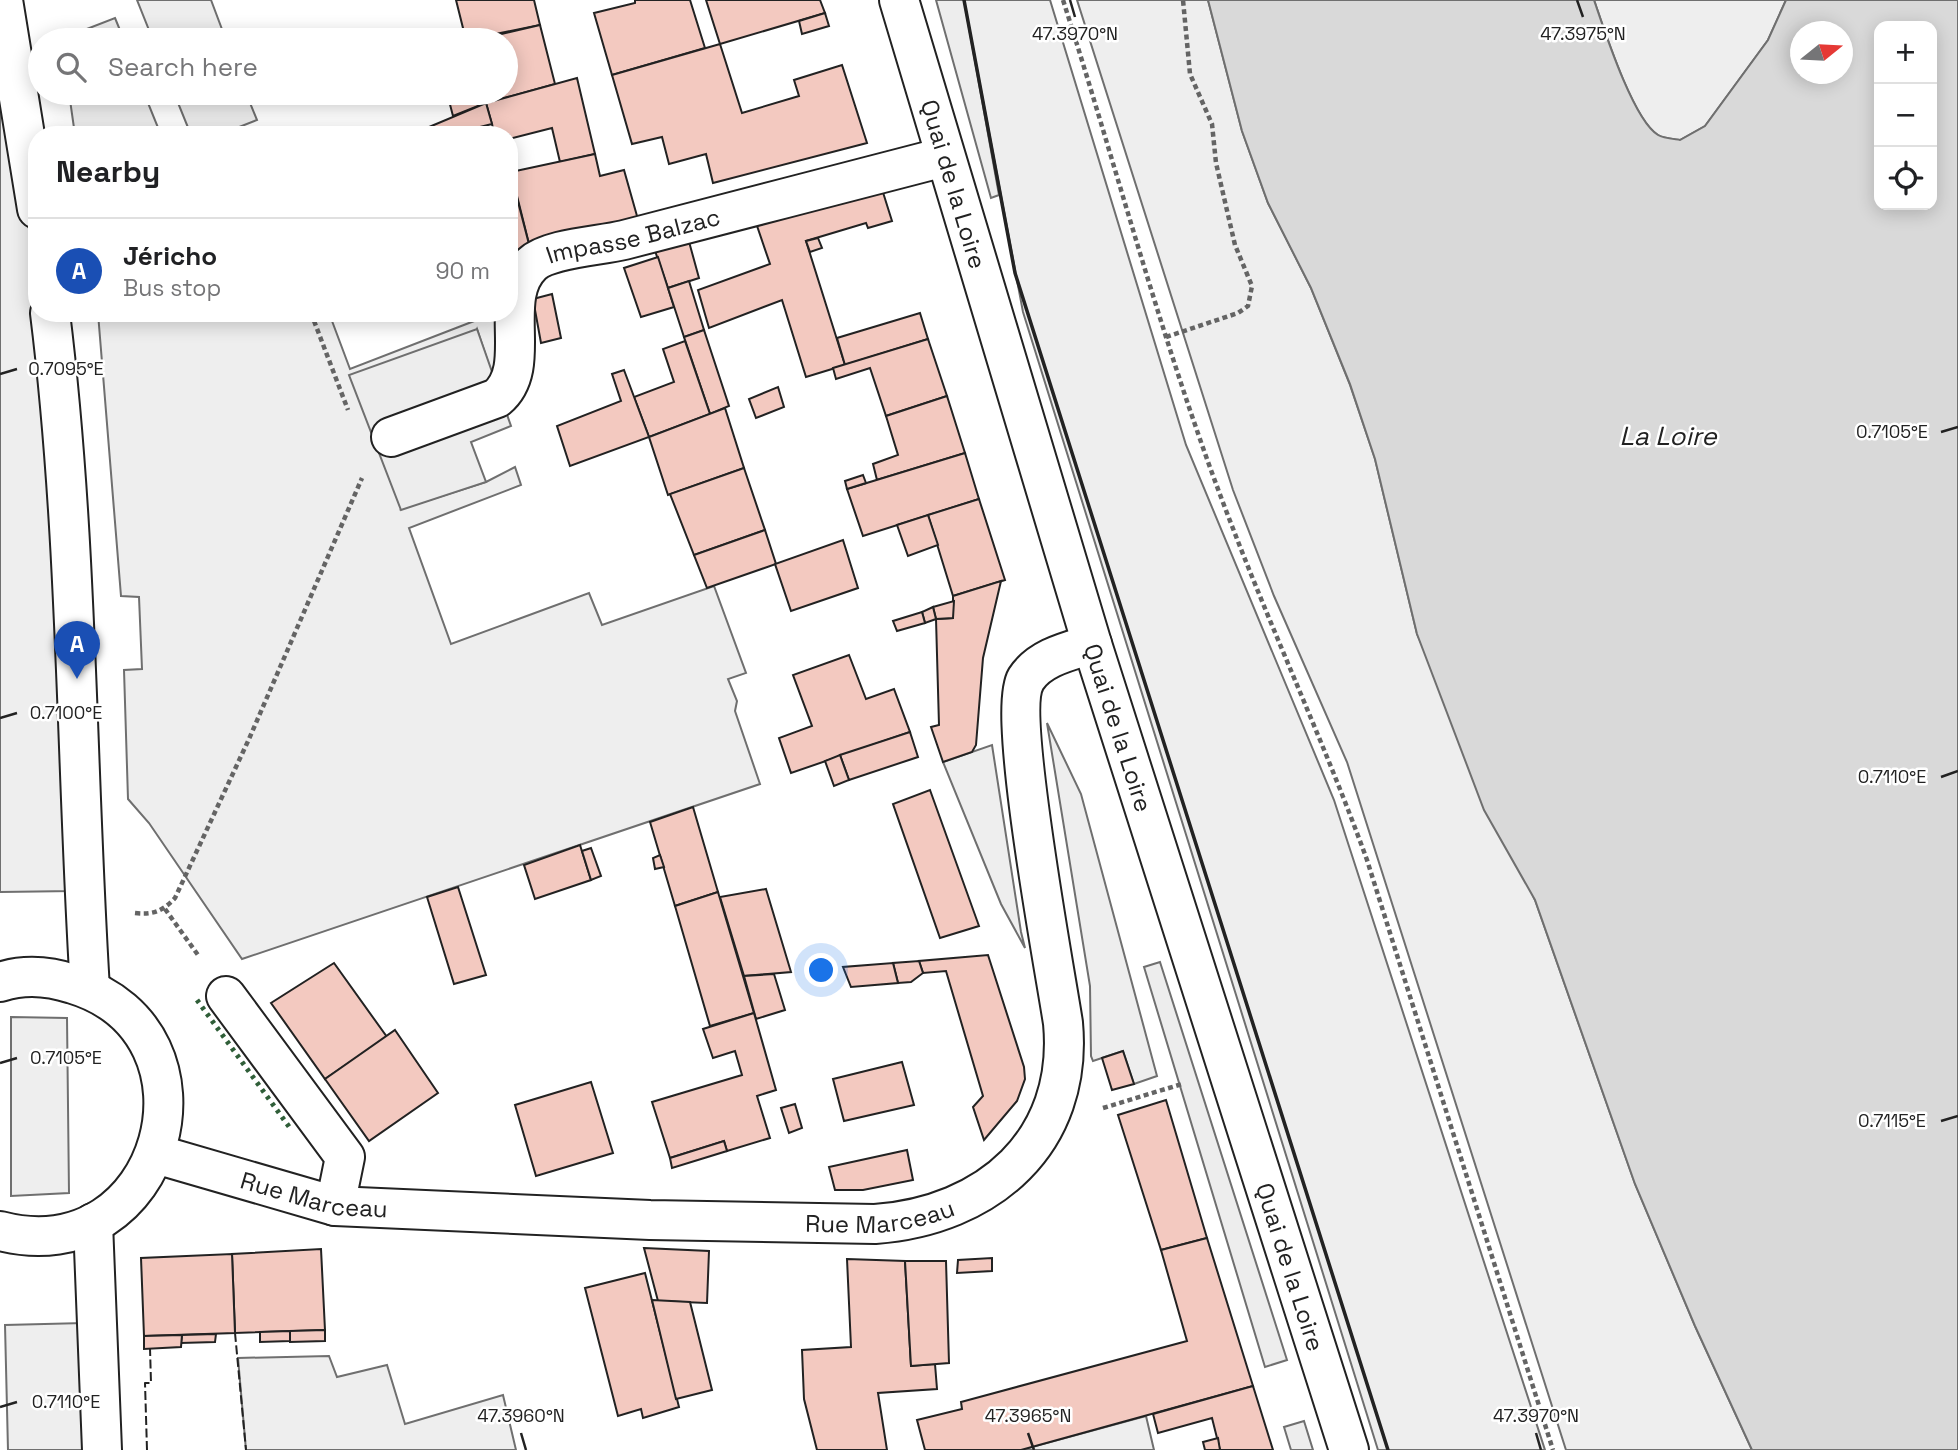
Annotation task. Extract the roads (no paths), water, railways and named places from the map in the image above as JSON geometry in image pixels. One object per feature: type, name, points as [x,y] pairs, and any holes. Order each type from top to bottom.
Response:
[{"type":"street","points":[[3,0],[28,154]]},
{"type":"street","name":"Quai de la Loire","points":[[899,0],[1091,644],[1349,1450]]},
{"type":"street","name":"Impasse Balzac","points":[[518,293],[524,274],[533,263],[544,256],[624,240],[944,157]]},
{"type":"street","points":[[51,322],[58,377],[77,679],[90,989]]},
{"type":"street","name":"Impasse Balzac","points":[[391,437],[497,398],[508,390],[514,361],[516,322]]},
{"type":"street","name":"Rue Marceau","points":[[156,1154],[335,1206],[650,1220],[902,1222],[965,1203],[999,1183],[1020,1159],[1055,1103],[1062,1079],[1065,1048],[1063,1023],[1024,766],[1020,699],[1027,678],[1055,655],[1091,644]]},
{"type":"street","points":[[0,982],[12,978],[52,977],[90,989],[123,1011],[147,1041],[162,1077],[164,1116],[156,1154],[141,1182],[120,1205],[93,1223],[59,1235],[20,1236],[0,1231]]},
{"type":"street","points":[[226,996],[345,1157],[335,1206]]},
{"type":"street","points":[[93,1223],[102,1450]]},
{"type":"water","name":"La Loire","points":[[1208,0],[1594,0],[1620,73],[1639,112],[1658,135],[1680,140],[1705,126],[1768,40],[1786,0],[1958,0],[1958,1450],[1752,1450],[1695,1326],[1635,1184],[1535,900],[1484,810],[1417,634],[1375,459],[1350,384],[1311,288],[1268,203],[1242,131]]},
{"type":"place","name":"Jéricho","points":[[77,679]]}]
